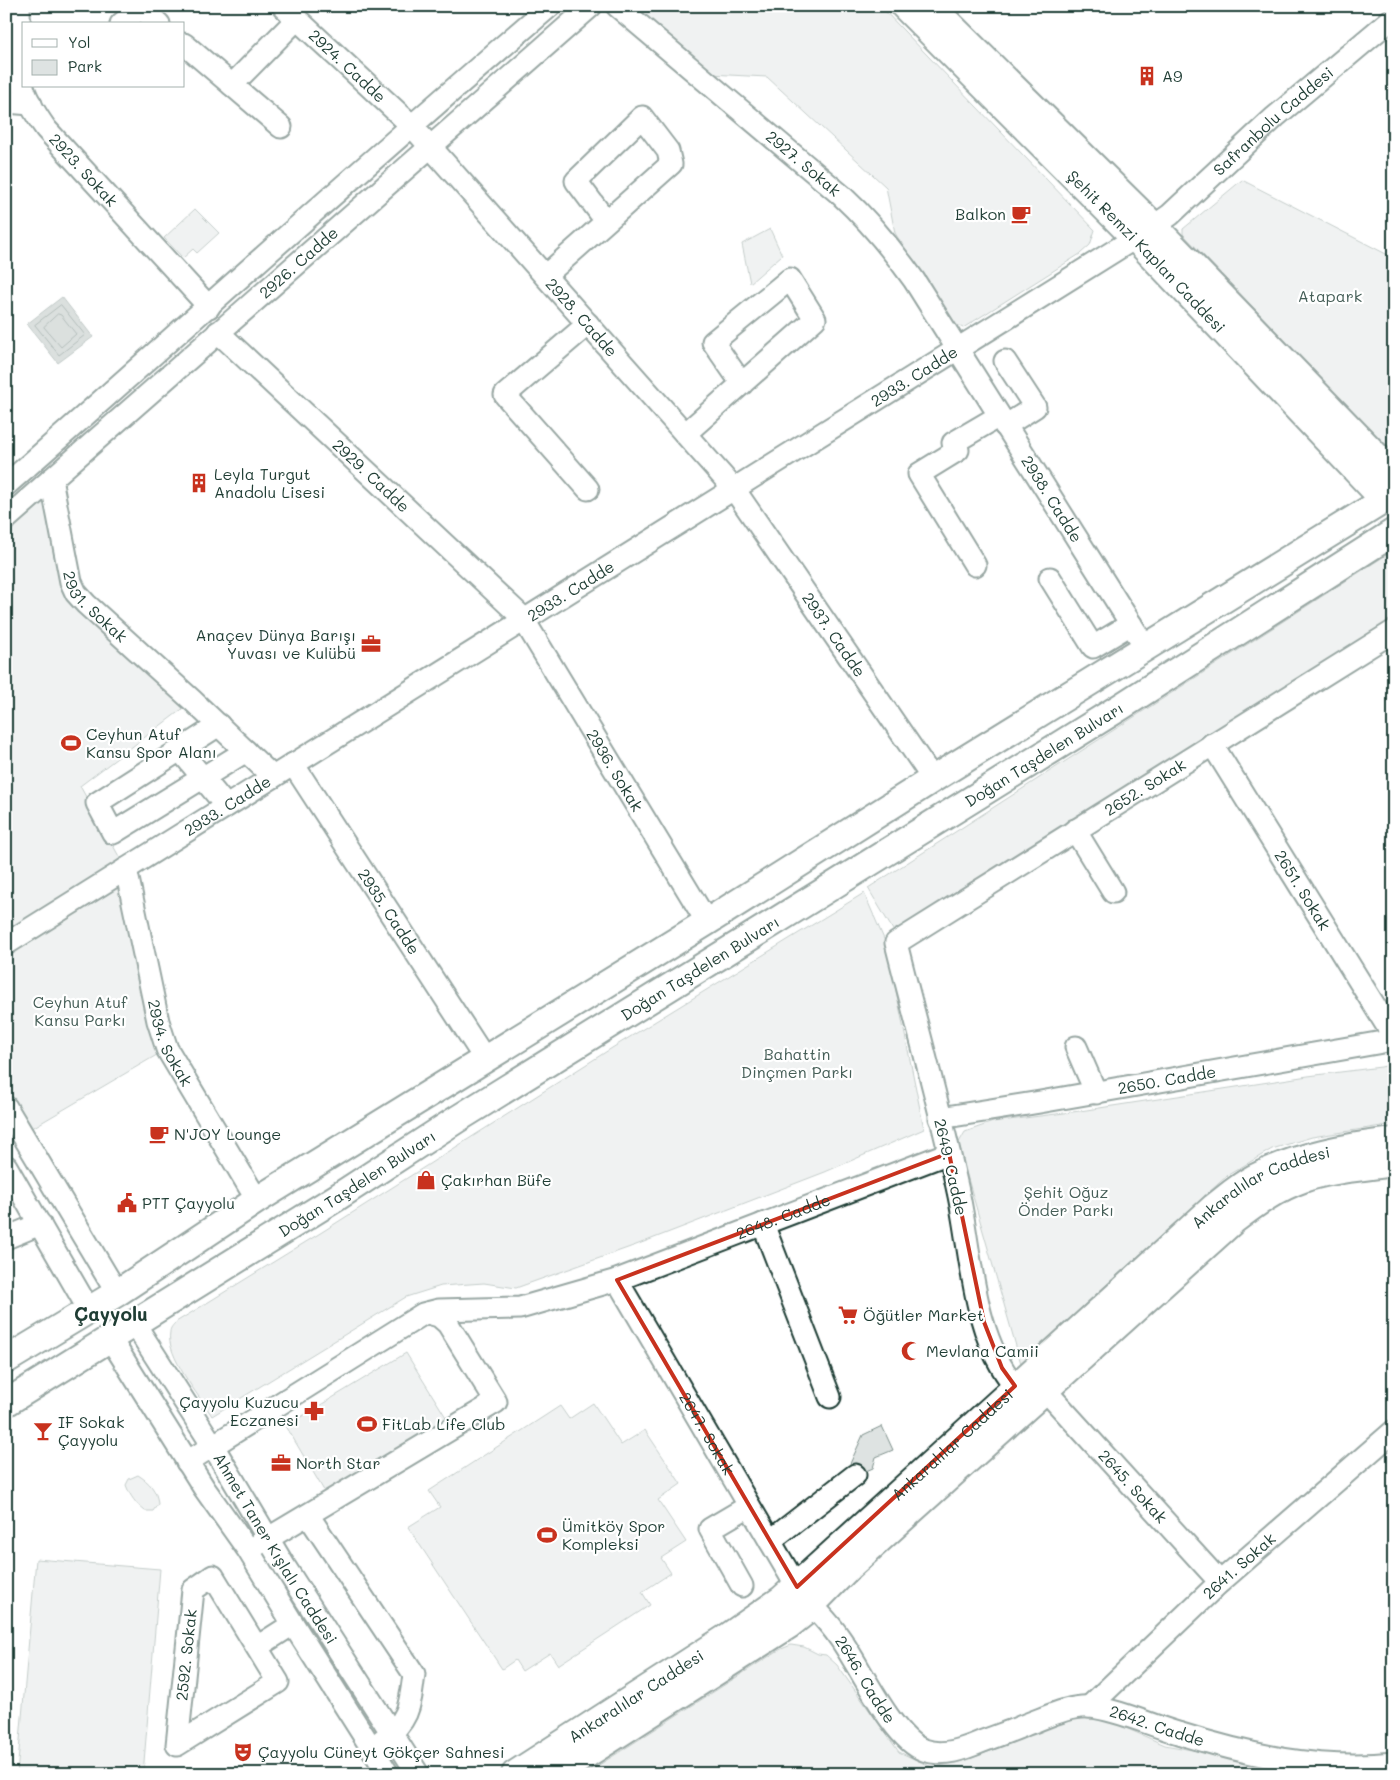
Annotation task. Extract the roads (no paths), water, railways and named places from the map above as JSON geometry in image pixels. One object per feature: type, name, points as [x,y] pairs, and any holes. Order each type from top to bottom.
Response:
[{"type":"main road","name":"Şehit Remzi Kaplan Caddesi","points":[[904,6],[1144,232],[1394,474]]},
{"type":"main road","name":"Şehit Remzi Kaplan Caddesi","points":[[931,6],[1144,232],[1391,499]]},
{"type":"main road","points":[[6,1360],[117,1293],[257,1200],[933,779],[1391,499]]},
{"type":"main road","name":"Doğan Taşdelen Bulvarı","points":[[6,1403],[336,1198],[459,1118],[1122,706],[1394,532]]},
{"type":"main road","name":"Ankaralılar Caddesi","points":[[556,1774],[789,1625],[804,1596],[1016,1386],[1214,1207],[1253,1179],[1289,1162],[1347,1147],[1394,1141]]},
{"type":"main road","name":"Ankaralılar Caddesi","points":[[515,1774],[770,1608],[804,1596],[850,1566],[1254,1205],[1277,1190],[1302,1179],[1394,1163]]},
{"type":"street","name":"2923. Sokak","points":[[19,6],[20,76],[22,79]]},
{"type":"street","name":"2926. Cadde","points":[[6,485],[209,307],[411,125],[550,6]]},
{"type":"street","name":"2926. Cadde","points":[[6,519],[591,6]]},
{"type":"street","name":"2927. Sokak","points":[[617,6],[835,189],[867,219],[903,264],[956,350]]},
{"type":"street","points":[[124,22],[141,8],[157,22]]},
{"type":"street","points":[[232,85],[290,13]]},
{"type":"street","name":"2924. Cadde","points":[[290,13],[411,125],[430,147]]},
{"type":"street","name":"Safranbolu Caddesi","points":[[1144,232],[1170,215],[1275,117],[1394,18]]},
{"type":"street","points":[[185,45],[281,127]]},
{"type":"street","name":"2923. Sokak","points":[[33,95],[46,129],[209,307]]},
{"type":"street","points":[[6,102],[33,95]]},
{"type":"street","points":[[545,276],[671,164],[668,152],[642,117],[576,181],[606,221]]},
{"type":"street","name":"2928. Cadde","points":[[430,147],[734,489]]},
{"type":"street","name":"2933. Cadde","points":[[6,944],[1144,232]]},
{"type":"street","points":[[685,434],[742,384],[815,319],[790,279],[713,342],[742,384]]},
{"type":"street","points":[[588,324],[504,395],[588,489]]},
{"type":"street","name":"2929. Cadde","points":[[218,332],[516,611],[523,620]]},
{"type":"street","name":"2938. Cadde","points":[[956,350],[1146,648]]},
{"type":"street","points":[[975,564],[919,474],[958,450],[953,443],[1035,407],[1005,362]]},
{"type":"street","name":"2931. Sokak","points":[[51,479],[71,582],[76,593],[273,777]]},
{"type":"street","name":"2937. Cadde","points":[[734,489],[933,779]]},
{"type":"street","points":[[1050,578],[1093,647],[1130,624]]},
{"type":"street","name":"2936. Sokak","points":[[523,620],[706,922]]},
{"type":"street","name":"2652. Sokak","points":[[896,943],[1394,631]]},
{"type":"street","points":[[219,725],[96,803],[113,833],[246,751]]},
{"type":"street","name":"2651. Sokak","points":[[1212,744],[1394,1038]]},
{"type":"street","points":[[180,750],[226,806]]},
{"type":"street","name":"2935. Cadde","points":[[293,764],[485,1059]]},
{"type":"street","points":[[1075,830],[1113,892]]},
{"type":"street","name":"2934. Sokak","points":[[126,869],[158,1021],[167,1049],[257,1200]]},
{"type":"street","name":"2649. Cadde","points":[[896,943],[949,1152],[959,1196],[978,1303],[996,1356],[1002,1368],[1016,1386]]},
{"type":"street","name":"2650. Cadde","points":[[940,1118],[1096,1093],[1394,1038]]},
{"type":"street","points":[[1076,1047],[1096,1093]]},
{"type":"street","points":[[6,1106],[117,1293]]},
{"type":"street","name":"2648. Cadde","points":[[187,1462],[415,1318],[439,1310],[520,1308],[617,1280],[949,1152]]},
{"type":"street","points":[[6,1166],[89,1310]]},
{"type":"street","points":[[6,1238],[40,1224]]},
{"type":"street","points":[[763,1224],[830,1397]]},
{"type":"street","name":"2647. Sokak","points":[[617,1280],[804,1596]]},
{"type":"street","points":[[248,1550],[496,1402],[448,1324],[440,1316],[428,1313]]},
{"type":"street","name":"Ahmet Taner Kışlalı Caddesi","points":[[134,1323],[418,1774]]},
{"type":"street","name":"Ahmet Taner Kışlalı Caddesi","points":[[110,1338],[187,1462],[248,1550],[388,1774]]},
{"type":"street","name":"2645. Sokak","points":[[1046,1390],[1220,1582]]},
{"type":"street","name":"2641. Sokak","points":[[1089,1707],[1220,1582],[1394,1431]]},
{"type":"street","points":[[770,1541],[855,1475]]},
{"type":"street","points":[[742,1586],[710,1529],[749,1506]]},
{"type":"street","points":[[308,1515],[414,1674],[406,1716],[402,1723],[392,1734],[371,1747]]},
{"type":"street","name":"2592. Sokak","points":[[214,1576],[257,1647],[278,1682],[177,1745],[193,1590],[214,1576]]},
{"type":"street","name":"2646. Cadde","points":[[804,1596],[839,1637],[902,1734],[909,1741],[925,1750]]},
{"type":"street","points":[[257,1647],[293,1624]]},
{"type":"street","name":"2642. Cadde","points":[[925,1750],[954,1751],[1048,1716],[1068,1710],[1089,1707],[1112,1712],[1186,1736],[1267,1757],[1347,1765],[1394,1763]]},
{"type":"water","points":[[62,297],[93,337],[58,363],[27,324]]},
{"type":"place","name":"A9","points":[[1147,76]]},
{"type":"place","name":"Balkon","points":[[1021,214]]},
{"type":"place","name":"Leyla Turgut Anadolu Lisesi","points":[[199,483]]},
{"type":"place","name":"Anaçev Dünya Barışı Yuvası ve Kulübü","points":[[371,644]]},
{"type":"place","name":"Ceyhun Atuf Kansu Spor Alanı","points":[[71,743]]},
{"type":"place","name":"N'JOY Lounge","points":[[159,1134]]},
{"type":"place","name":"Çakırhan Büfe","points":[[426,1180]]},
{"type":"place","name":"PTT Çayyolu","points":[[127,1203]]},
{"type":"place","name":"Öğütler Market","points":[[848,1315]]},
{"type":"place","name":"Mevlana Camii","points":[[911,1351]]},
{"type":"place","name":"Çayyolu Kuzucu Eczanesi","points":[[314,1411]]},
{"type":"place","name":"FitLab Life Club","points":[[367,1424]]},
{"type":"place","name":"IF Sokak Çayyolu","points":[[43,1431]]},
{"type":"place","name":"North Star","points":[[281,1463]]},
{"type":"place","name":"Ümitköy Spor Kompleksi","points":[[547,1535]]},
{"type":"place","name":"Çayyolu Cüneyt Gökçer Sahnesi","points":[[243,1752]]},
{"type":"district","name":"Çayyolu","points":[[111,1314]]},
{"type":"park label","name":"Atapark","points":[[1330,296]]},
{"type":"park label","name":"Ceyhun Atuf Kansu Parkı","points":[[80,1011]]},
{"type":"park label","name":"Bahattin Dinçmen Parkı","points":[[797,1063]]},
{"type":"park label","name":"Şehit Oğuz Önder Parkı","points":[[1066,1201]]}]
